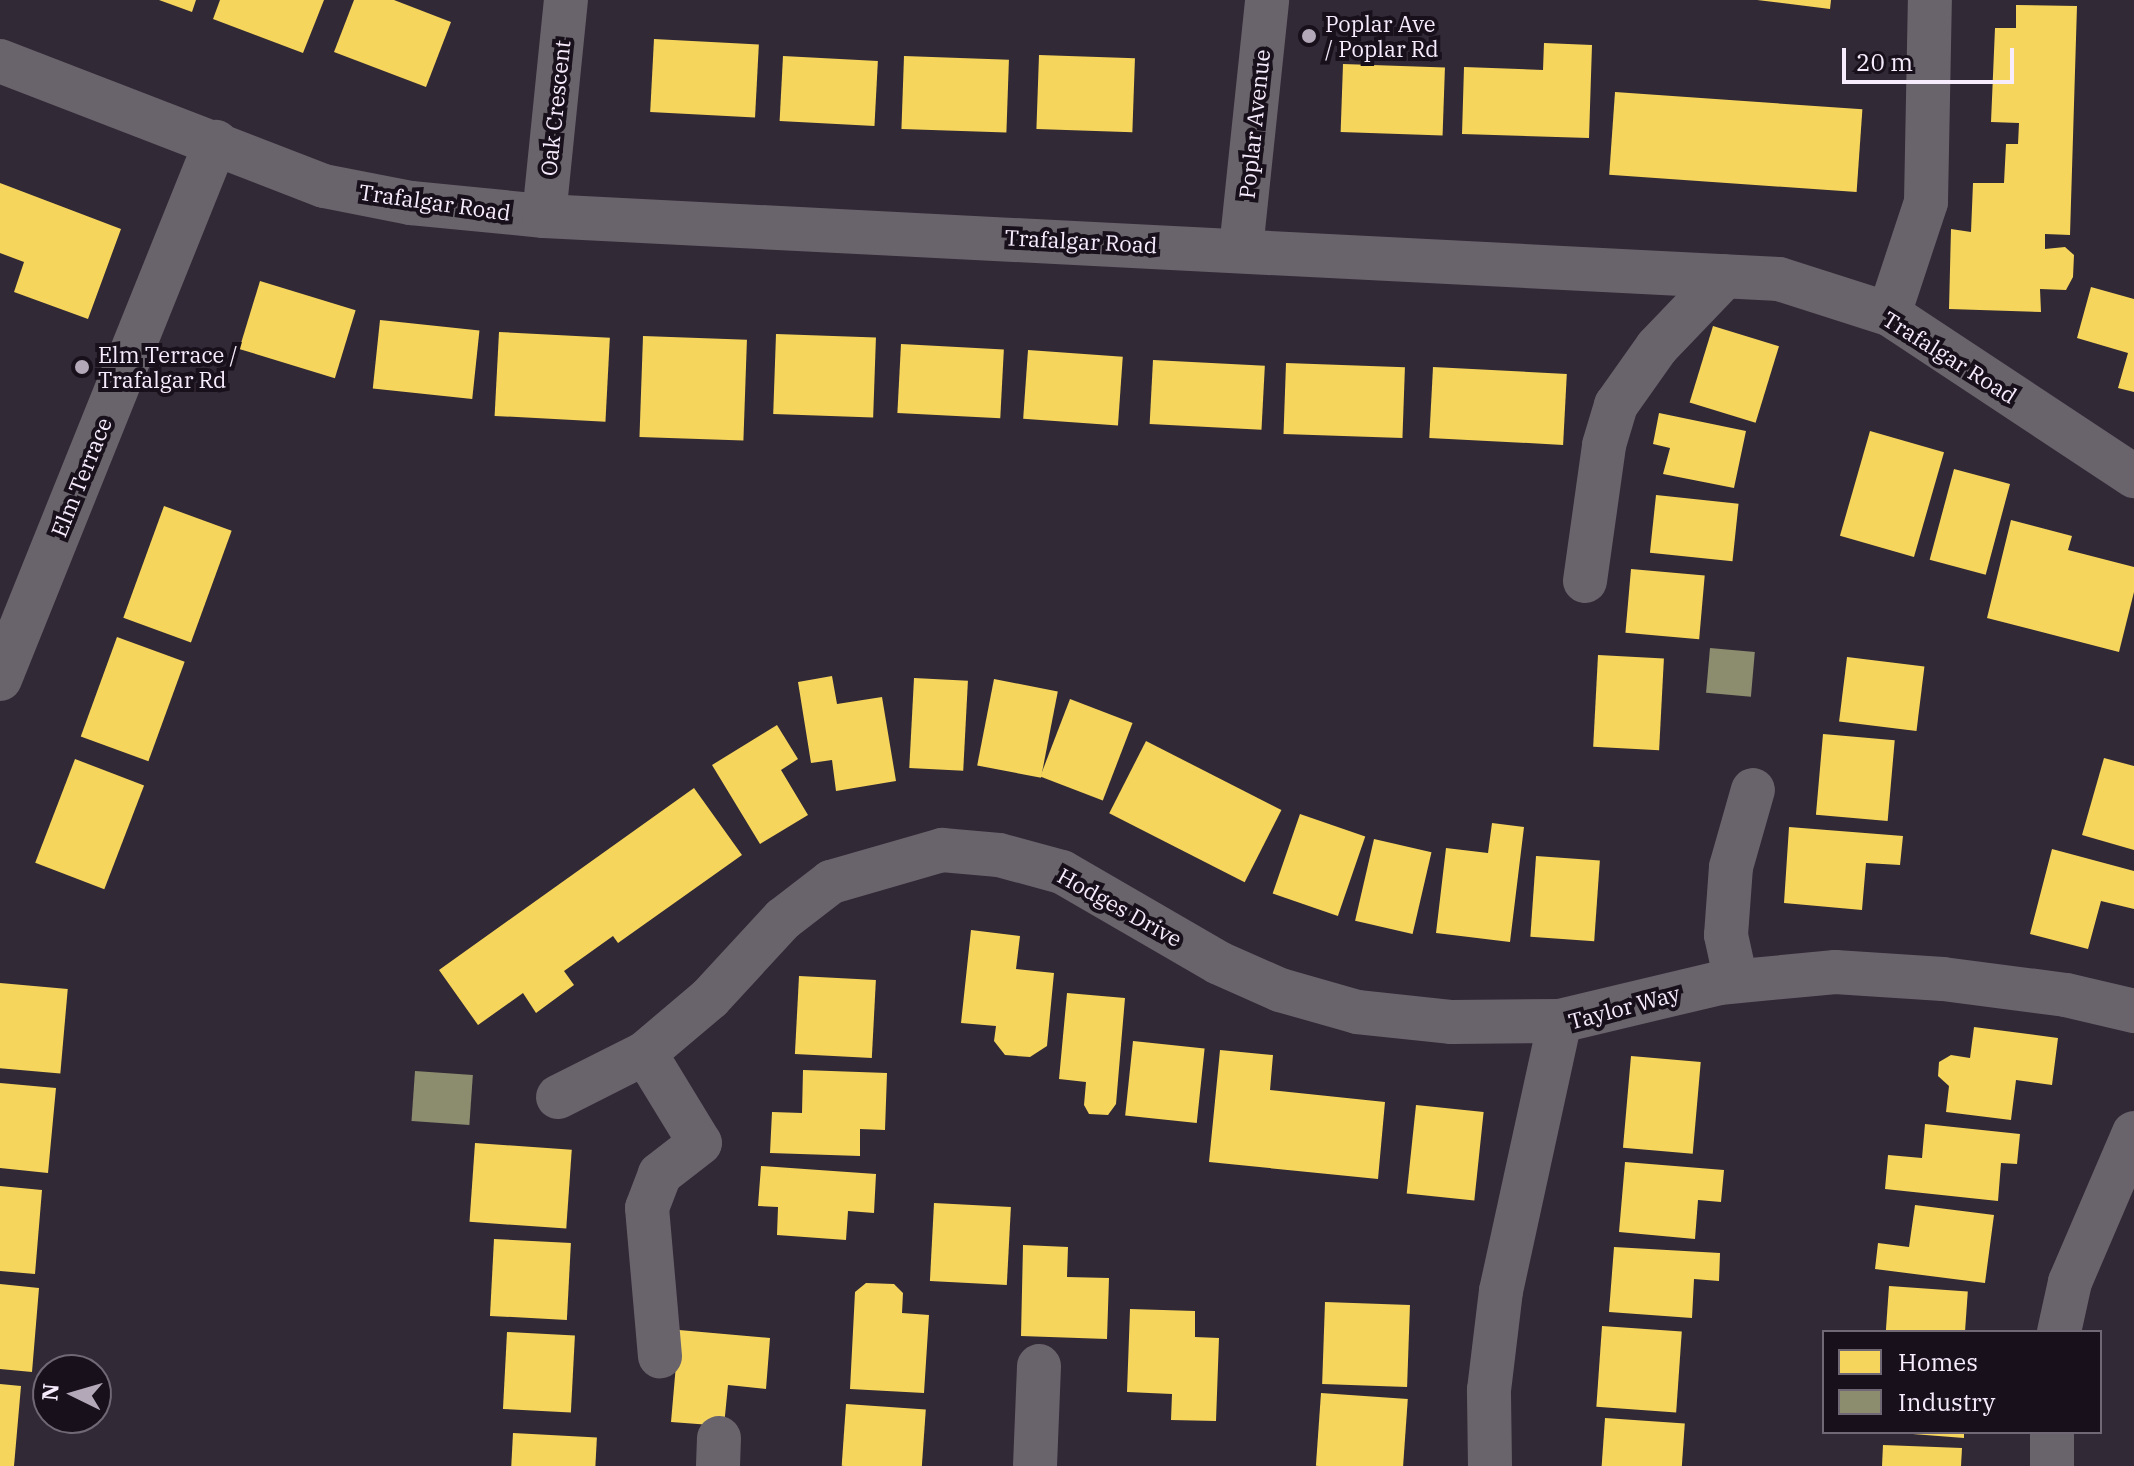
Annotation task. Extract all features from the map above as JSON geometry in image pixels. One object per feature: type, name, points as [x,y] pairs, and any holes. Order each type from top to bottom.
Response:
[{"type":"street","name":"Oak Crescent","points":[[544,216],[566,0]]},
{"type":"street","name":"Poplar Avenue","points":[[1241,249],[1267,0]]},
{"type":"street","points":[[1889,314],[1926,202],[1930,0]]},
{"type":"street","name":"Trafalgar Road","points":[[0,61],[324,186],[411,203],[544,216],[1241,249],[1779,279],[1889,314],[2134,476]]},
{"type":"street","name":"Elm Terrace","points":[[0,679],[216,142]]},
{"type":"street","points":[[1585,581],[1604,445],[1616,405],[1657,347],[1725,276]]},
{"type":"street","points":[[1736,981],[1726,935],[1731,867],[1753,790]]},
{"type":"street","name":"Hodges Drive","points":[[558,1097],[645,1053],[710,998],[783,919],[831,882],[942,850],[999,855],[1062,872],[1219,963],[1280,990],[1357,1012],[1452,1022],[1560,1021]]},
{"type":"street","name":"Taylor Way","points":[[1490,1466],[1489,1390],[1501,1291],[1560,1021],[1736,981],[1835,972],[1943,979],[2066,995],[2134,1011]]},
{"type":"street","points":[[645,1053],[700,1143],[660,1174],[647,1208],[660,1356]]},
{"type":"street","points":[[2059,1330],[2070,1282],[2134,1133]]},
{"type":"street","points":[[1035,1466],[1039,1366]]},
{"type":"street","points":[[2052,1434],[2052,1466]]},
{"type":"building: Homes","points":[[159,0],[196,0],[192,12]]},
{"type":"building: Homes","points":[[220,0],[324,0],[303,53],[213,19]]},
{"type":"building: Homes","points":[[354,0],[394,0],[451,22],[426,87],[334,52]]},
{"type":"building: Homes","points":[[1757,0],[1831,0],[1830,9]]},
{"type":"building: Homes","points":[[2016,5],[2077,6],[2070,235],[2045,234],[2045,249],[2065,247],[2074,255],[2073,277],[2066,290],[2040,289],[2041,312],[1949,309],[1951,229],[1971,232],[1973,183],[2004,183],[2006,144],[2018,144],[2019,123],[1991,122],[1995,28],[2016,28]]},
{"type":"building: Homes","points":[[654,39],[759,44],[755,117],[650,112]]},
{"type":"building: Homes","points":[[1544,43],[1592,45],[1589,138],[1462,134],[1464,67],[1543,70]]},
{"type":"building: Homes","points":[[1039,55],[1135,58],[1132,132],[1036,129]]},
{"type":"building: Homes","points":[[783,56],[878,61],[874,126],[780,121]]},
{"type":"building: Homes","points":[[904,56],[1009,60],[1006,133],[901,129]]},
{"type":"building: Homes","points":[[1343,64],[1445,68],[1443,136],[1341,132]]},
{"type":"building: Homes","points":[[1615,92],[1862,109],[1857,192],[1609,175]]},
{"type":"building: Homes","points":[[0,183],[121,229],[88,319],[14,292],[24,262],[0,253]]},
{"type":"building: Homes","points":[[260,281],[356,310],[335,378],[239,349]]},
{"type":"building: Homes","points":[[2091,287],[2134,299],[2134,392],[2118,388],[2128,353],[2077,338]]},
{"type":"building: Homes","points":[[380,320],[479,330],[472,399],[373,389]]},
{"type":"building: Homes","points":[[1713,326],[1779,346],[1756,423],[1690,403]]},
{"type":"building: Homes","points":[[499,332],[610,338],[605,422],[495,416]]},
{"type":"building: Homes","points":[[776,334],[876,337],[873,417],[773,414]]},
{"type":"building: Homes","points":[[643,336],[747,340],[743,441],[639,437]]},
{"type":"building: Homes","points":[[901,344],[1004,349],[1000,418],[897,413]]},
{"type":"building: Homes","points":[[1028,350],[1123,357],[1118,425],[1023,419]]},
{"type":"building: Homes","points":[[1153,360],[1265,366],[1261,430],[1150,424]]},
{"type":"building: Homes","points":[[1286,363],[1405,367],[1402,438],[1284,434]]},
{"type":"building: Homes","points":[[1433,367],[1567,374],[1563,445],[1429,438]]},
{"type":"building: Homes","points":[[1659,413],[1746,431],[1734,488],[1663,474],[1670,448],[1653,444]]},
{"type":"building: Homes","points":[[1870,431],[1944,452],[1914,557],[1840,536]]},
{"type":"building: Homes","points":[[1954,469],[2010,484],[1986,575],[1930,560]]},
{"type":"building: Homes","points":[[1656,495],[1739,504],[1732,561],[1650,553]]},
{"type":"building: Homes","points":[[164,506],[232,531],[191,642],[123,618]]},
{"type":"building: Homes","points":[[2011,520],[2072,536],[2068,550],[2134,567],[2134,592],[2119,652],[1987,618]]},
{"type":"building: Homes","points":[[1631,569],[1705,575],[1699,639],[1625,633]]},
{"type":"building: Homes","points":[[117,637],[185,662],[148,761],[81,737]]},
{"type":"building: Homes","points":[[1598,655],[1664,658],[1659,750],[1593,747]]},
{"type":"building: Homes","points":[[1847,657],[1924,667],[1916,731],[1839,722]]},
{"type":"building: Homes","points":[[832,676],[837,704],[882,697],[896,781],[836,791],[832,760],[811,763],[798,682]]},
{"type":"building: Homes","points":[[914,678],[968,681],[963,771],[909,768]]},
{"type":"building: Homes","points":[[994,679],[1058,691],[1041,778],[977,765]]},
{"type":"building: Homes","points":[[1070,699],[1133,723],[1103,800],[1040,776]]},
{"type":"building: Homes","points":[[777,725],[798,759],[781,770],[808,815],[760,844],[712,765]]},
{"type":"building: Homes","points":[[1823,734],[1895,740],[1888,821],[1816,815]]},
{"type":"building: Homes","points":[[1146,741],[1281,810],[1245,882],[1109,813]]},
{"type":"building: Homes","points":[[2104,758],[2134,766],[2134,850],[2082,835]]},
{"type":"building: Homes","points":[[75,759],[144,786],[104,889],[35,863]]},
{"type":"building: Homes","points":[[694,788],[742,855],[618,943],[613,936],[564,971],[574,985],[536,1013],[523,993],[478,1025],[439,970]]},
{"type":"building: Homes","points":[[1300,814],[1365,836],[1338,916],[1273,893]]},
{"type":"building: Homes","points":[[1492,823],[1524,827],[1510,942],[1436,933],[1446,848],[1488,853]]},
{"type":"building: Homes","points":[[1789,827],[1903,836],[1900,865],[1866,863],[1862,910],[1784,903]]},
{"type":"building: Homes","points":[[1374,839],[1431,852],[1413,934],[1355,921]]},
{"type":"building: Homes","points":[[2052,849],[2134,871],[2134,909],[2101,901],[2088,949],[2030,934]]},
{"type":"building: Homes","points":[[1536,856],[1600,860],[1594,941],[1530,937]]},
{"type":"building: Homes","points":[[971,930],[1020,936],[1016,969],[1054,973],[1047,1046],[1030,1057],[1005,1055],[994,1041],[996,1026],[961,1023]]},
{"type":"building: Homes","points":[[799,976],[876,980],[872,1058],[795,1054]]},
{"type":"building: Homes","points":[[0,983],[68,989],[60,1074],[0,1068]]},
{"type":"building: Homes","points":[[1067,993],[1125,998],[1116,1104],[1108,1115],[1089,1114],[1084,1105],[1086,1082],[1059,1079]]},
{"type":"building: Homes","points":[[1974,1027],[2058,1038],[2052,1085],[2016,1080],[2011,1120],[1946,1112],[1949,1086],[1938,1076],[1939,1062],[1951,1055],[1970,1058]]},
{"type":"building: Homes","points":[[1133,1041],[1205,1049],[1197,1123],[1125,1116]]},
{"type":"building: Homes","points":[[1220,1050],[1273,1055],[1270,1090],[1385,1102],[1378,1179],[1209,1162]]},
{"type":"building: Homes","points":[[1631,1056],[1701,1062],[1693,1154],[1623,1148]]},
{"type":"building: Homes","points":[[803,1070],[887,1073],[885,1130],[860,1129],[860,1156],[770,1153],[772,1112],[802,1113]]},
{"type":"building: Homes","points":[[0,1083],[56,1088],[48,1173],[0,1168]]},
{"type":"building: Homes","points":[[1416,1105],[1484,1112],[1474,1201],[1407,1194]]},
{"type":"building: Homes","points":[[1925,1124],[2020,1134],[2017,1164],[2001,1163],[1998,1201],[1885,1189],[1888,1155],[1922,1158]]},
{"type":"building: Homes","points":[[475,1143],[572,1150],[566,1229],[469,1222]]},
{"type":"building: Homes","points":[[1625,1162],[1724,1170],[1721,1202],[1698,1200],[1695,1239],[1619,1232]]},
{"type":"building: Homes","points":[[761,1166],[876,1174],[874,1213],[848,1211],[846,1240],[777,1235],[778,1207],[758,1206]]},
{"type":"building: Homes","points":[[0,1186],[42,1190],[35,1274],[0,1271]]},
{"type":"building: Homes","points":[[934,1203],[1011,1207],[1007,1285],[930,1281]]},
{"type":"building: Homes","points":[[1915,1205],[1994,1215],[1985,1283],[1875,1269],[1878,1243],[1909,1247]]},
{"type":"building: Homes","points":[[494,1239],[571,1243],[567,1320],[490,1316]]},
{"type":"building: Homes","points":[[1023,1245],[1068,1247],[1067,1277],[1109,1278],[1107,1339],[1021,1336]]},
{"type":"building: Homes","points":[[1614,1247],[1720,1253],[1719,1281],[1694,1279],[1692,1318],[1609,1312]]},
{"type":"building: Homes","points":[[866,1283],[894,1284],[903,1293],[902,1313],[929,1315],[924,1393],[850,1389],[855,1292]]},
{"type":"building: Homes","points":[[0,1284],[39,1288],[32,1372],[0,1369]]},
{"type":"building: Homes","points":[[1889,1286],[1968,1292],[1965,1330],[1886,1330]]},
{"type":"building: Homes","points":[[1325,1302],[1410,1305],[1407,1387],[1322,1384]]},
{"type":"building: Homes","points":[[1130,1309],[1195,1311],[1195,1337],[1219,1338],[1216,1421],[1171,1420],[1172,1394],[1127,1392]]},
{"type":"building: Homes","points":[[1602,1326],[1682,1332],[1676,1412],[1596,1407]]},
{"type":"building: Homes","points":[[679,1330],[770,1338],[766,1389],[728,1385],[724,1426],[671,1422]]},
{"type":"building: Homes","points":[[507,1332],[575,1336],[571,1412],[503,1409]]},
{"type":"building: Homes","points":[[0,1384],[21,1386],[14,1466],[0,1466]]},
{"type":"building: Homes","points":[[1321,1393],[1408,1399],[1403,1466],[1316,1466]]},
{"type":"building: Homes","points":[[846,1404],[926,1410],[922,1466],[842,1466]]},
{"type":"building: Homes","points":[[1605,1418],[1685,1424],[1682,1466],[1602,1466]]},
{"type":"building: Homes","points":[[513,1433],[597,1437],[595,1466],[511,1466]]},
{"type":"building: Homes","points":[[1913,1434],[1964,1434],[1964,1438]]},
{"type":"building: Homes","points":[[1883,1445],[1962,1448],[1961,1466],[1882,1466]]},
{"type":"building: Industry","points":[[1710,648],[1755,652],[1751,697],[1706,693]]},
{"type":"building: Industry","points":[[415,1071],[473,1075],[469,1125],[412,1121]]},
{"type":"place","name":"Poplar Ave / Poplar Rd","points":[[1309,36]]},
{"type":"place","name":"Elm Terrace / Trafalgar Rd","points":[[82,367]]}]
